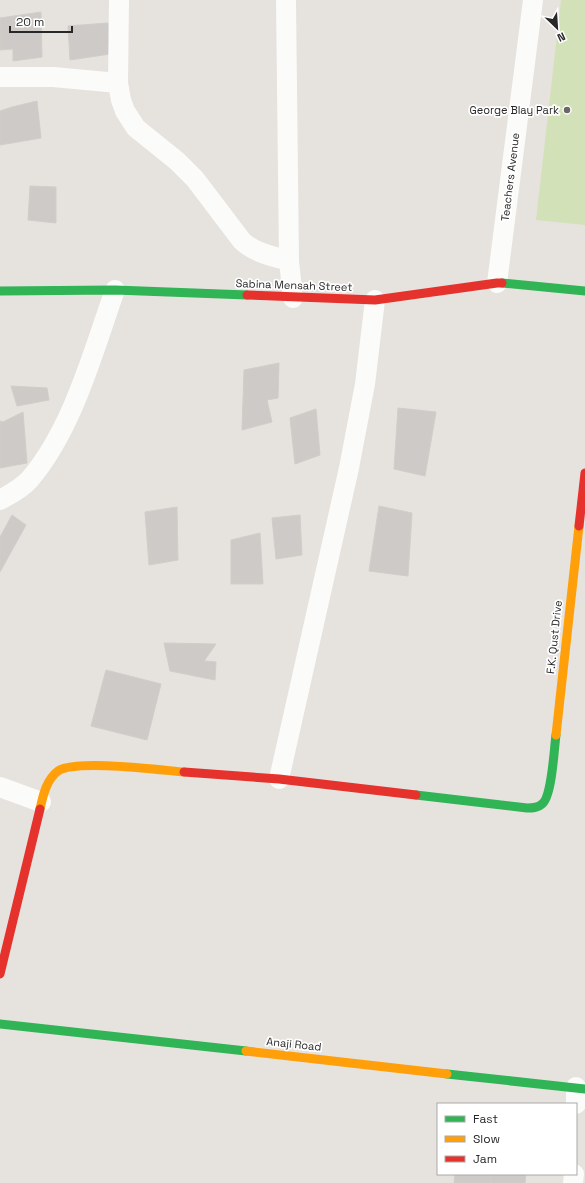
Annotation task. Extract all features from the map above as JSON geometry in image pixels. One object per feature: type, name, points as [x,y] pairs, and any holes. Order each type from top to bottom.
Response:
[{"type":"street","points":[[119,0],[118,82],[123,105],[130,120],[136,128],[177,161],[195,179],[247,246],[257,251],[289,261]]},
{"type":"street","points":[[286,0],[289,261],[293,298]]},
{"type":"street","name":"Teachers Avenue","points":[[497,283],[533,0]]},
{"type":"street","points":[[0,77],[53,77],[118,82]]},
{"type":"street","name":"Sabina Mensah Street","points":[[0,291],[115,290],[375,300],[497,283],[585,291]]},
{"type":"street","points":[[0,500],[13,493],[29,479],[49,452],[60,432],[74,405],[115,290]]},
{"type":"street","points":[[0,974],[41,802],[51,776],[60,769],[87,765],[279,779],[349,468],[365,384],[375,300]]},
{"type":"street","name":"F.K. Qust Drive","points":[[279,779],[527,808],[538,808],[545,802],[549,793],[585,473]]},
{"type":"street","points":[[0,787],[41,802]]},
{"type":"street","name":"Anaji Road","points":[[0,1024],[579,1093]]},
{"type":"green space","name":"George Blay Park","points":[[561,0],[585,0],[585,225],[536,220]]},
{"type":"building","points":[[41,12],[42,57],[13,61],[13,49],[0,50],[0,18]]},
{"type":"building","points":[[108,23],[110,54],[70,60],[68,26]]},
{"type":"building","points":[[37,101],[41,138],[0,145],[0,111]]},
{"type":"building","points":[[30,186],[56,187],[56,223],[28,220]]},
{"type":"building","points":[[279,363],[278,398],[267,400],[272,422],[242,430],[244,370]]},
{"type":"building","points":[[11,386],[47,388],[49,400],[17,406]]},
{"type":"building","points":[[398,408],[436,412],[425,476],[394,469]]},
{"type":"building","points":[[316,409],[320,455],[295,464],[290,418]]},
{"type":"building","points":[[23,412],[27,463],[0,468],[0,421],[3,422]]},
{"type":"building","points":[[379,506],[412,513],[408,576],[369,571]]},
{"type":"building","points":[[177,507],[178,560],[149,565],[145,512]]},
{"type":"building","points":[[12,515],[26,525],[0,572],[0,537]]},
{"type":"building","points":[[300,515],[302,555],[276,559],[272,518]]},
{"type":"building","points":[[260,533],[263,584],[231,584],[231,540]]},
{"type":"building","points":[[164,643],[216,644],[204,661],[216,662],[215,680],[170,671]]},
{"type":"building","points":[[106,670],[161,684],[147,740],[91,726]]},
{"type":"building","points":[[455,1175],[491,1175],[490,1183],[454,1183]]},
{"type":"building","points":[[491,1175],[526,1175],[525,1183],[490,1183]]},
{"type":"traffic: fast","points":[[502,283],[585,291]]},
{"type":"traffic: fast","points":[[0,291],[115,290],[247,295]]},
{"type":"traffic: fast","points":[[416,795],[527,808],[539,806],[545,800],[548,792],[556,735]]},
{"type":"traffic: fast","points":[[0,1024],[246,1051]]},
{"type":"traffic: fast","points":[[447,1074],[585,1089]]},
{"type":"traffic: slow","points":[[556,735],[579,526]]},
{"type":"traffic: slow","points":[[40,809],[46,788],[51,779],[58,771],[67,768],[81,766],[118,766],[184,772]]},
{"type":"traffic: slow","points":[[246,1051],[447,1074]]},
{"type":"traffic: jam","points":[[247,295],[375,300],[502,283]]},
{"type":"traffic: jam","points":[[579,526],[585,473]]},
{"type":"traffic: jam","points":[[184,772],[279,779],[416,795]]},
{"type":"traffic: jam","points":[[0,974],[40,809]]},
{"type":"place","name":"George Blay Park","points":[[567,110]]}]
